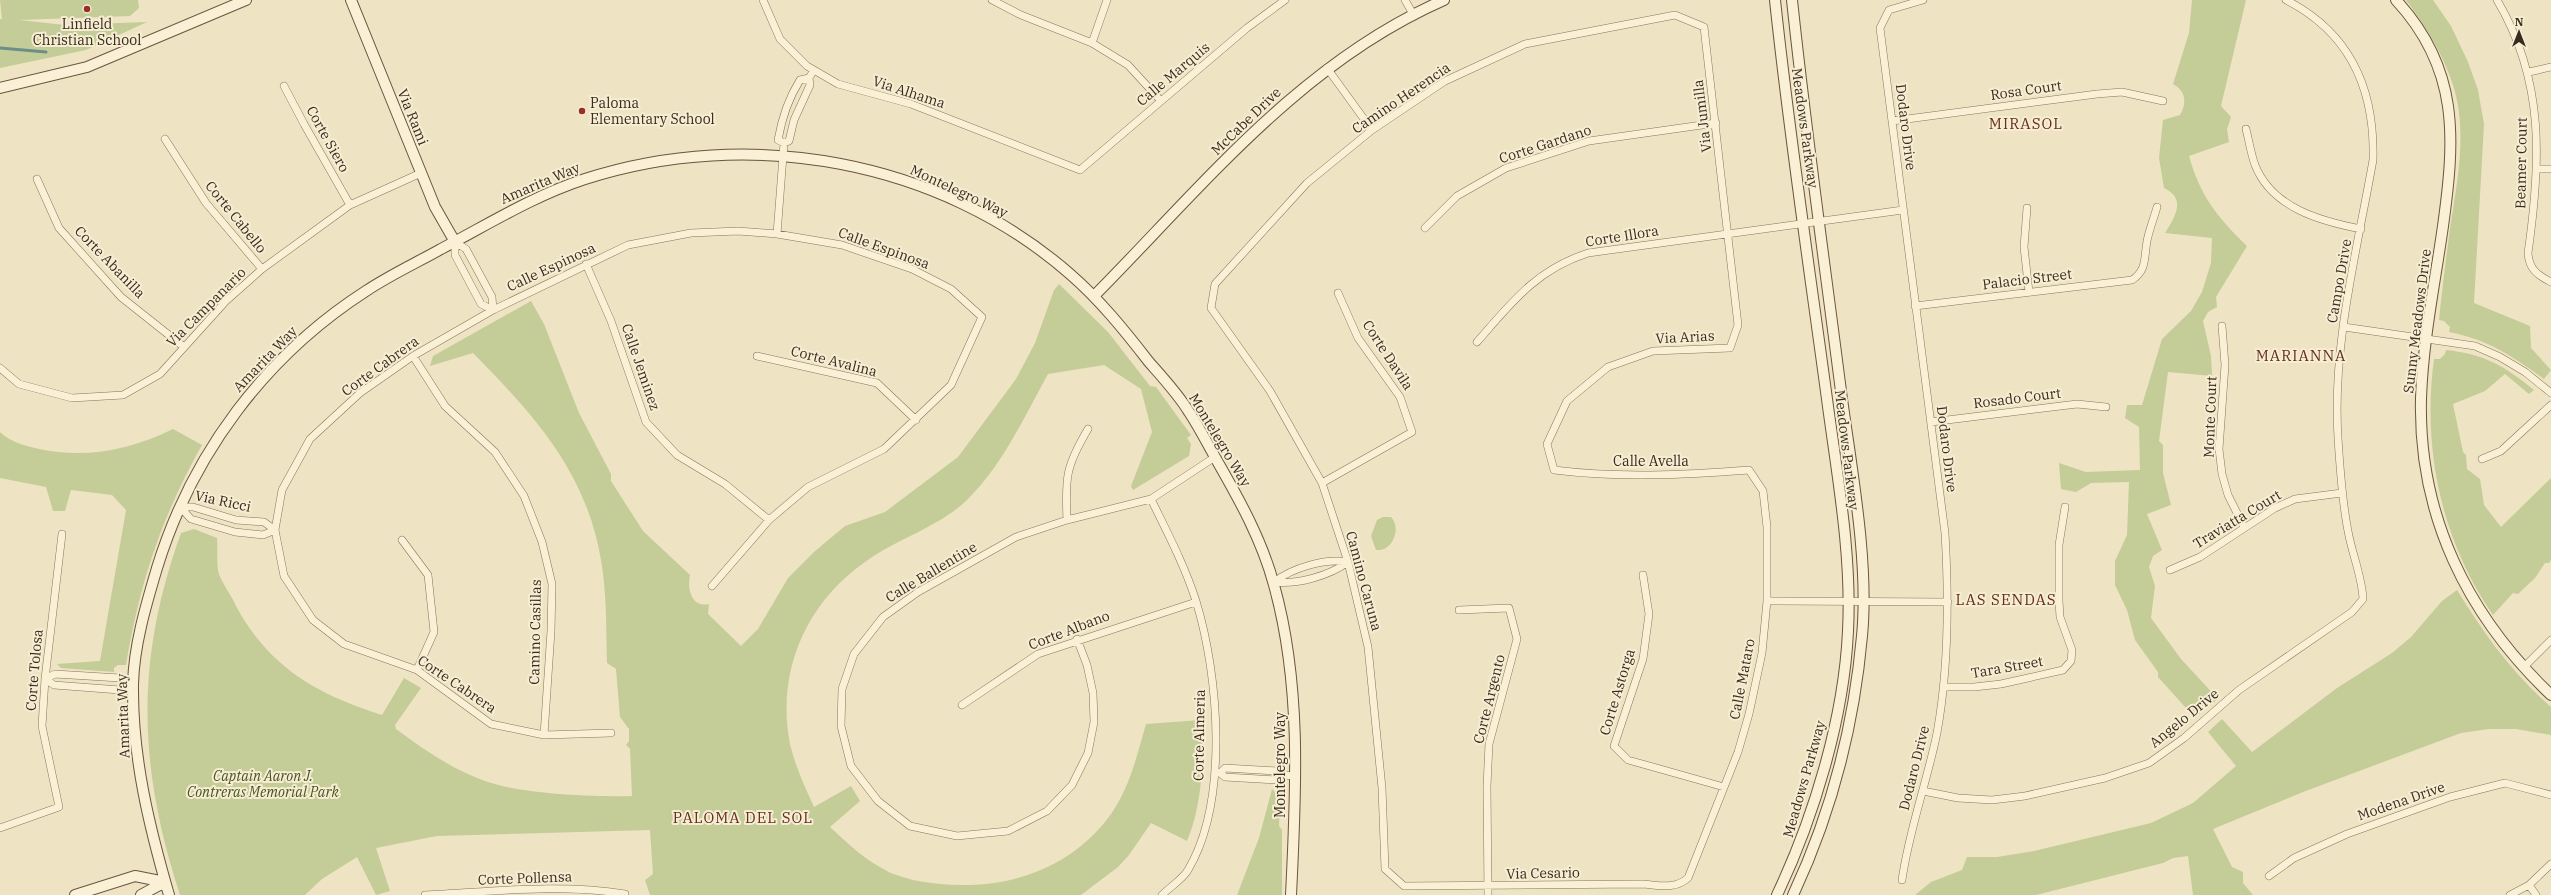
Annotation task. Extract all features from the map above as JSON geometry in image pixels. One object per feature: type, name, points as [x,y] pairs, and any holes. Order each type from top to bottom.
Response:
[{"type":"street","points":[[0,88],[88,67],[246,0]]},
{"type":"street","name":"Via Rami","points":[[351,0],[435,207],[455,242],[466,249],[492,297],[493,310]]},
{"type":"street","name":"Via Alhama","points":[[763,0],[780,38],[814,70],[838,84],[911,104],[1080,170]]},
{"type":"street","points":[[992,0],[1021,15],[1092,43],[1128,65],[1161,101]]},
{"type":"street","points":[[1092,43],[1107,0]]},
{"type":"street","name":"Calle Marquis","points":[[1080,170],[1247,28],[1285,0]]},
{"type":"street","points":[[1405,0],[1413,14]]},
{"type":"street","name":"McCabe Drive","points":[[1094,296],[1268,117],[1327,68],[1413,14],[1444,0]]},
{"type":"street","name":"Meadows Parkway","points":[[1775,0],[1839,495],[1848,600],[1848,633],[1833,738],[1795,858],[1777,895]]},
{"type":"street","name":"Meadows Parkway","points":[[1792,0],[1854,493],[1863,600],[1862,634],[1847,741],[1808,864],[1793,895]]},
{"type":"street","name":"Dodaro Drive","points":[[1902,880],[1907,845],[1923,791],[1937,732],[1943,687],[1948,602],[1945,533],[1880,28],[1888,10],[1923,0]]},
{"type":"street","name":"Campo Drive","points":[[2286,0],[2326,26],[2345,49],[2359,73],[2370,102],[2374,134],[2373,160],[2344,327],[2337,395],[2342,493],[2354,559],[2362,584],[2363,599]]},
{"type":"street","name":"Sunny Meadows Drive","points":[[2396,0],[2416,25],[2436,62],[2444,83],[2451,125],[2449,180],[2422,380],[2422,429],[2426,469],[2435,514],[2451,555],[2478,608],[2524,667],[2551,695]]},
{"type":"street","name":"Beamer Court","points":[[2497,0],[2519,43],[2529,72],[2536,126],[2537,169],[2528,252],[2529,262],[2539,276],[2551,282]]},
{"type":"street","name":"Via Jumilla","points":[[1675,15],[1704,27],[1728,234]]},
{"type":"street","name":"Camino Herencia","points":[[1211,308],[1215,284],[1307,183],[1372,130],[1445,81],[1525,44],[1675,15]]},
{"type":"street","points":[[2529,72],[2551,67]]},
{"type":"street","points":[[1327,68],[1372,130]]},
{"type":"street","points":[[784,143],[789,141],[796,113],[810,85],[809,78],[814,70]]},
{"type":"street","points":[[784,143],[778,140],[782,117],[791,94],[800,80],[809,78]]},
{"type":"street","name":"Corte Siero","points":[[284,86],[350,205]]},
{"type":"street","name":"Rosa Court","points":[[1892,121],[2103,93],[2122,92],[2164,101]]},
{"type":"street","name":"Corte Gardano","points":[[1425,228],[1457,196],[1506,168],[1589,141],[1716,123]]},
{"type":"street","points":[[2246,129],[2255,165],[2266,183],[2280,198],[2325,222],[2361,229]]},
{"type":"street","name":"Corte Cabello","points":[[165,139],[206,203],[262,269]]},
{"type":"street","points":[[777,234],[784,143]]},
{"type":"street","name":"Montelegro Way","points":[[783,155],[852,166],[895,177],[935,192],[1004,227],[1065,270],[1094,296],[1189,411],[1248,515],[1274,582],[1288,646],[1294,705],[1291,895]]},
{"type":"street","name":"Amarita Way","points":[[169,895],[146,812],[136,742],[133,686],[138,642],[164,545],[180,507],[204,458],[227,422],[279,361],[307,335],[358,296],[391,275],[455,242],[528,201],[581,180],[620,169],[699,157],[783,155]]},
{"type":"street","points":[[2537,169],[2551,169]]},
{"type":"street","name":"Via Campanario","points":[[0,368],[19,384],[72,398],[123,395],[160,374],[226,302],[262,269],[350,205],[421,173]]},
{"type":"street","name":"Corte Abanilla","points":[[37,178],[59,228],[121,297],[184,347]]},
{"type":"street","name":"Palacio Street","points":[[1915,306],[2132,280],[2140,275],[2145,264],[2147,240],[2157,207]]},
{"type":"street","points":[[2027,208],[2024,247],[2029,292]]},
{"type":"street","name":"Corte Illora","points":[[1477,342],[1538,277],[1571,259],[1608,250],[1819,223],[1903,210]]},
{"type":"street","name":"Calle Espinosa","points":[[493,310],[628,245],[691,233],[777,234],[842,244],[912,269],[951,289],[982,317],[951,385],[916,420]]},
{"type":"street","name":"Via Arias","points":[[1554,470],[1548,444],[1567,401],[1608,367],[1653,351],[1730,348],[1738,325],[1728,234]]},
{"type":"street","name":"Via Rami","points":[[455,242],[455,255],[477,297],[481,304],[493,310]]},
{"type":"street","name":"Calle Jeminez","points":[[586,264],[611,321],[646,422],[678,455],[725,484],[768,520]]},
{"type":"street","name":"Corte Davila","points":[[1322,483],[1412,432],[1400,397],[1358,338],[1338,293]]},
{"type":"street","name":"Camino Caruna","points":[[1211,308],[1270,391],[1322,483],[1348,562],[1368,647],[1382,788],[1385,869],[1404,886]]},
{"type":"street","name":"Corte Cabrera","points":[[493,310],[413,356],[360,393],[310,440],[282,490],[275,530],[284,576],[313,620],[344,644],[382,656],[418,670],[490,724],[544,735],[611,733]]},
{"type":"street","name":"Monte Court","points":[[2222,326],[2225,365],[2219,449],[2222,474],[2228,495],[2244,527]]},
{"type":"street","points":[[2344,327],[2475,346],[2525,372],[2551,393]]},
{"type":"street","name":"Camino Casillas","points":[[413,356],[445,406],[495,452],[524,496],[542,542],[552,584],[551,631],[544,735]]},
{"type":"street","name":"Corte Avalina","points":[[757,356],[877,383],[916,420]]},
{"type":"street","name":"Rosado Court","points":[[1931,422],[2077,404],[2106,407]]},
{"type":"street","points":[[2482,459],[2501,451],[2551,405]]},
{"type":"street","points":[[712,586],[768,520],[808,487],[884,449],[916,420]]},
{"type":"street","points":[[1067,520],[1065,482],[1073,453],[1088,429]]},
{"type":"street","name":"Calle Ballentine","points":[[1077,639],[1087,665],[1093,693],[1094,722],[1088,753],[1072,785],[1047,811],[1008,832],[957,836],[910,826],[878,801],[851,766],[841,726],[842,689],[854,654],[883,617],[918,592],[1016,537],[1067,520],[1151,499],[1215,457]]},
{"type":"street","name":"Calle Avella","points":[[1554,470],[1588,474],[1694,474],[1749,470]]},
{"type":"street","name":"Calle Mataro","points":[[1681,883],[1688,878],[1724,787],[1749,714],[1762,653],[1767,601],[1767,527],[1763,491],[1749,470]]},
{"type":"street","name":"Traviatta Court","points":[[2170,570],[2200,557],[2275,508],[2295,499],[2342,493]]},
{"type":"street","name":"Corte Almeria","points":[[1151,499],[1174,546],[1196,602],[1213,681],[1216,724],[1217,773],[1210,812],[1202,842],[1187,871],[1162,895]]},
{"type":"street","name":"Via Ricci","points":[[180,507],[191,518],[235,532],[263,535],[275,530]]},
{"type":"street","name":"Via Ricci","points":[[180,507],[193,507],[236,520],[264,522],[275,530]]},
{"type":"street","name":"Tara Street","points":[[1943,687],[1974,687],[2001,684],[2063,670],[2071,661],[2072,650],[2060,617],[2059,601],[2059,545],[2065,508]]},
{"type":"street","name":"Corte Tolosa","points":[[0,828],[59,807],[42,726],[45,679],[62,534]]},
{"type":"street","points":[[402,540],[428,575],[434,632],[418,670]]},
{"type":"street","points":[[1274,582],[1284,573],[1334,560],[1348,562]]},
{"type":"street","points":[[1274,582],[1287,584],[1337,570],[1348,562]]},
{"type":"street","name":"Corte Astorga","points":[[1643,576],[1649,614],[1643,658],[1614,746],[1628,760],[1724,787]]},
{"type":"street","name":"Angelo Drive","points":[[1923,791],[1958,798],[1992,800],[2025,796],[2105,778],[2149,763],[2184,738],[2239,690],[2352,612],[2363,599]]},
{"type":"street","points":[[1767,601],[1863,600],[1948,602]]},
{"type":"street","name":"Corte Albano","points":[[962,705],[1038,654],[1077,639],[1196,602]]},
{"type":"street","name":"Corte Argento","points":[[1459,610],[1509,608],[1517,639],[1490,744],[1487,786],[1488,895]]},
{"type":"street","points":[[2524,667],[2551,640]]},
{"type":"street","points":[[55,674],[120,678],[133,686],[120,690],[54,685],[45,679],[55,674]]},
{"type":"street","points":[[1217,773],[1225,768],[1277,771],[1282,775],[1294,776]]},
{"type":"street","name":"Modena Drive","points":[[2269,876],[2294,858],[2347,834],[2450,797],[2505,783],[2551,795]]},
{"type":"street","points":[[2510,895],[2529,885],[2551,864]]},
{"type":"street","points":[[75,895],[135,876],[165,882]]},
{"type":"street","points":[[141,895],[165,882]]},
{"type":"street","name":"Via Cesario","points":[[1404,886],[1642,884],[1673,886],[1681,883]]},
{"type":"street","points":[[2529,885],[2536,895]]},
{"type":"street","name":"Corte Pollensa","points":[[425,895],[596,889],[625,894]]},
{"type":"green space","points":[[0,0],[138,0],[139,8],[130,16],[19,20],[65,25],[147,22],[86,50],[0,68],[0,19],[2,19]]},
{"type":"green space","points":[[2192,0],[2246,0],[2221,106],[2231,117],[2227,129],[2229,142],[2189,156],[2193,170],[2211,206],[2227,226],[2247,246],[2216,297],[2217,307],[2208,312],[2203,321],[2211,356],[2212,376],[2168,372],[2159,441],[2163,445],[2163,473],[2171,505],[2147,514],[2162,550],[2153,556],[2149,567],[2155,586],[2151,618],[2181,659],[2218,699],[2195,718],[2158,677],[2158,672],[2135,640],[2127,610],[2115,585],[2115,561],[2127,535],[2129,482],[2091,483],[2076,492],[2061,489],[2059,463],[2086,472],[2140,470],[2139,427],[2125,418],[2127,405],[2142,405],[2162,339],[2191,311],[2202,292],[2211,263],[2212,238],[2165,233],[2175,215],[2177,203],[2171,192],[2164,188],[2159,158],[2163,120],[2180,115],[2184,106],[2184,98],[2181,90],[2173,84],[2189,33]]},
{"type":"green space","points":[[2406,0],[2433,0],[2451,26],[2468,62],[2478,90],[2484,124],[2474,303],[2530,326],[2531,348],[2551,370],[2544,379],[2510,356],[2488,344],[2463,335],[2449,332],[2450,327],[2444,321],[2439,320],[2460,157],[2460,121],[2453,85],[2449,73],[2427,30]]},
{"type":"green space","name":"Captain Aaron J. Contreras Memorial Park","points":[[1059,284],[1108,332],[1150,386],[1156,387],[1191,435],[1187,438],[1191,444],[1189,456],[1133,490],[1131,486],[1152,432],[1141,389],[1104,365],[1048,374],[1002,457],[966,501],[942,519],[865,562],[844,579],[826,598],[811,619],[800,642],[792,666],[787,692],[787,718],[790,744],[797,768],[814,807],[851,786],[860,801],[830,827],[857,851],[879,867],[899,876],[913,880],[941,884],[969,885],[996,883],[1022,877],[1048,867],[1071,853],[1092,836],[1118,804],[1128,782],[1146,724],[1202,720],[1201,782],[1196,812],[1187,841],[1151,823],[1129,855],[1118,867],[1081,895],[650,895],[645,880],[653,874],[650,830],[437,836],[376,848],[390,891],[376,895],[357,857],[322,879],[305,895],[180,895],[166,848],[156,802],[150,758],[148,714],[149,670],[156,625],[166,580],[181,533],[194,529],[217,538],[219,574],[245,621],[259,641],[294,673],[313,686],[357,707],[382,715],[404,678],[421,688],[395,725],[396,729],[461,771],[485,781],[517,789],[537,792],[598,796],[632,796],[630,749],[626,745],[629,741],[629,729],[620,717],[616,669],[607,663],[606,612],[603,573],[594,528],[583,499],[570,472],[554,446],[536,422],[517,399],[473,353],[430,366],[433,356],[531,301],[544,324],[579,413],[611,474],[611,481],[643,531],[690,575],[689,586],[694,600],[698,603],[709,604],[708,614],[741,646],[758,629],[788,578],[814,552],[845,526],[885,512],[958,457],[1016,379],[1035,343],[1054,290]]},
{"type":"green space","points":[[2446,350],[2472,355],[2493,362],[2513,374],[2534,390],[2529,394],[2505,374],[2485,391],[2453,404],[2463,452],[2466,455],[2467,469],[2480,479],[2484,505],[2501,527],[2551,478],[2551,560],[2549,563],[2545,563],[2535,578],[2518,594],[2513,593],[2493,615],[2475,586],[2460,556],[2448,525],[2434,459],[2431,426],[2431,392],[2434,359],[2440,359],[2445,354]]},
{"type":"green space","points":[[173,429],[202,445],[175,498],[154,551],[138,606],[126,665],[118,665],[114,668],[114,672],[61,668],[57,664],[100,661],[126,510],[112,495],[71,490],[65,511],[53,511],[46,487],[0,478],[0,432],[13,441],[39,449],[56,452],[91,453],[124,447]]},
{"type":"green space","points":[[1383,517],[1391,517],[1394,522],[1396,528],[1394,539],[1387,547],[1382,550],[1376,550],[1371,536],[1377,520]]},
{"type":"green space","points":[[2457,590],[2488,637],[2511,667],[2551,707],[2551,735],[2516,729],[2489,729],[2461,733],[2303,792],[2213,829],[2232,867],[2243,872],[2243,883],[2253,895],[2193,895],[2188,856],[2173,858],[2163,863],[2036,895],[1915,895],[1931,882],[1962,870],[1967,857],[1997,857],[2034,851],[2151,823],[2193,803],[2236,766],[2208,732],[2222,719],[2252,752],[2337,688],[2392,653],[2411,637],[2442,601]]},
{"type":"green space","points":[[1272,789],[1280,797],[1279,826],[1282,830],[1282,895],[1237,895],[1259,838]]},
{"type":"waterway","points":[[0,48],[46,52]]},
{"type":"place","name":"Linfield Christian School","points":[[87,9]]},
{"type":"place","name":"Paloma Elementary School","points":[[582,111]]},
{"type":"district","name":"MIRASOL","points":[[2026,123]]},
{"type":"district","name":"MARIANNA","points":[[2301,355]]},
{"type":"district","name":"LAS SENDAS","points":[[2006,599]]},
{"type":"district","name":"PALOMA DEL SOL","points":[[743,817]]}]
